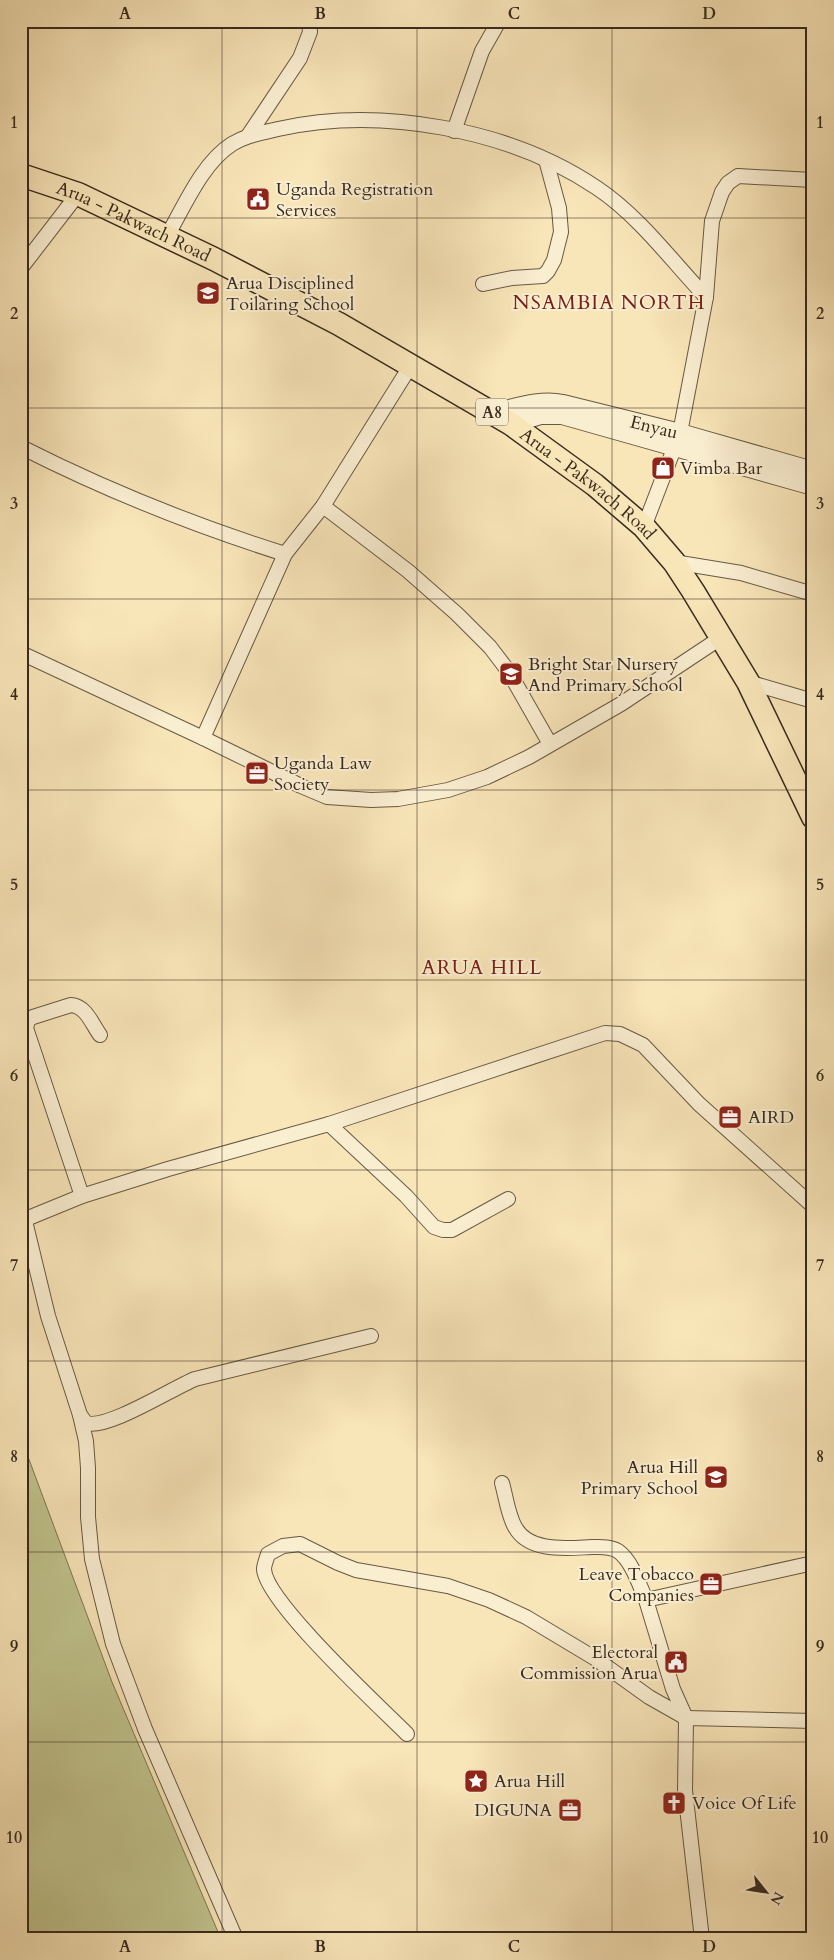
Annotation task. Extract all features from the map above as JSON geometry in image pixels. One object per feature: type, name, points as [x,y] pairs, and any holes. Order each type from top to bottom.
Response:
[{"type":"main road","name":"Arua - Pakwach Road","points":[[21,175],[78,194],[167,236],[339,324],[502,418],[595,484],[644,527],[674,562],[748,682],[813,816]]},
{"type":"street","points":[[248,136],[300,58],[310,32],[309,21]]},
{"type":"street","points":[[454,131],[482,51],[499,21]]},
{"type":"street","points":[[167,236],[204,172],[231,144],[248,136],[292,126],[332,121],[387,121],[486,137],[546,160],[597,188],[632,216],[706,298]]},
{"type":"street","points":[[483,284],[512,278],[543,276],[554,260],[561,232],[558,208],[546,160]]},
{"type":"street","points":[[644,527],[678,441],[706,298],[712,221],[716,206],[728,183],[738,176],[813,180]]},
{"type":"street","points":[[21,268],[78,194]]},
{"type":"street","points":[[203,738],[285,554],[323,506],[411,365]]},
{"type":"street","name":"Enyau","points":[[502,418],[562,415],[813,471]]},
{"type":"street","name":"Enyau","points":[[678,441],[813,486]]},
{"type":"street","points":[[21,447],[72,472],[187,519],[285,554]]},
{"type":"street","points":[[323,506],[408,571],[457,614],[490,647],[509,672],[550,744]]},
{"type":"street","points":[[674,562],[741,573],[813,594]]},
{"type":"street","points":[[21,653],[327,797],[371,800],[398,799],[448,790],[488,777],[529,757],[621,704],[722,637]]},
{"type":"street","points":[[748,682],[813,701]]},
{"type":"street","points":[[82,1196],[26,1028],[28,1020],[33,1017],[71,1005],[83,1009],[100,1035]]},
{"type":"street","points":[[236,1939],[145,1728],[112,1644],[92,1559],[88,1517],[86,1441],[80,1415],[48,1316],[23,1221],[82,1196],[168,1169],[329,1124],[606,1033],[620,1034],[634,1039],[643,1045],[699,1104],[813,1206]]},
{"type":"street","points":[[329,1124],[406,1196],[434,1227],[452,1230],[508,1199]]},
{"type":"street","points":[[80,1415],[86,1423],[97,1425],[124,1415],[171,1389],[195,1379],[371,1336]]},
{"type":"street","points":[[502,1483],[514,1526],[520,1534],[528,1540],[545,1547],[604,1547],[615,1549],[620,1552],[630,1566],[646,1600],[673,1689],[686,1718],[685,1790],[702,1939]]},
{"type":"street","points":[[406,1734],[305,1633],[269,1585],[264,1569],[268,1554],[283,1546],[300,1544],[356,1570],[448,1586],[489,1600],[526,1617],[596,1660],[649,1697],[686,1718],[813,1721]]},
{"type":"street","points":[[646,1600],[813,1563]]},
{"type":"green space","points":[[21,1438],[112,1682],[221,1939],[21,1939]]},
{"type":"place","name":"Uganda Registration Services","points":[[258,199]]},
{"type":"place","name":"Arua Disciplined Toilaring School","points":[[208,293]]},
{"type":"place","name":"Vimba Bar","points":[[663,468]]},
{"type":"place","name":"Bright Star Nursery And Primary School","points":[[511,674]]},
{"type":"place","name":"Uganda Law Society","points":[[257,773]]},
{"type":"place","name":"AIRD","points":[[730,1117]]},
{"type":"place","name":"Arua Hill Primary School","points":[[716,1477]]},
{"type":"place","name":"Leave Tobacco Companies","points":[[711,1584]]},
{"type":"place","name":"Electoral Commission Arua","points":[[676,1662]]},
{"type":"place","name":"Arua Hill","points":[[476,1781]]},
{"type":"place","name":"Voice Of Life","points":[[674,1803]]},
{"type":"place","name":"DIGUNA","points":[[570,1810]]},
{"type":"district","name":"NSAMBIA NORTH","points":[[609,302]]},
{"type":"district","name":"ARUA HILL","points":[[482,967]]}]
